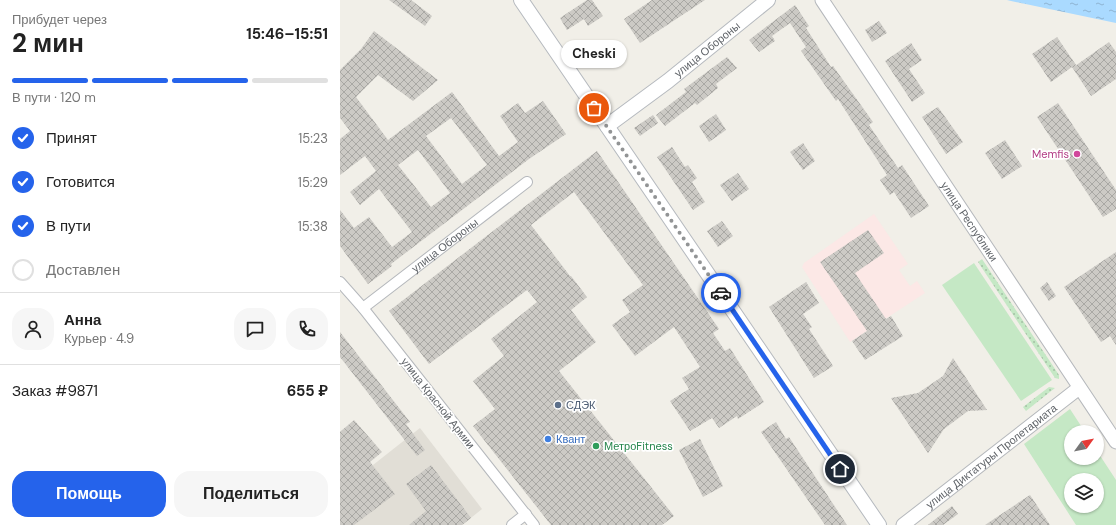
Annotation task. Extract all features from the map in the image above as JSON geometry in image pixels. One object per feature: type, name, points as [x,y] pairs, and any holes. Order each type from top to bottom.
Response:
[{"type":"main road","points":[[521,0],[879,525]]},
{"type":"main road","name":"улица Обороны","points":[[607,126],[668,81],[768,0]]},
{"type":"street","name":"улица Республики","points":[[822,0],[1116,442]]},
{"type":"street","name":"улица Обороны","points":[[363,308],[527,182]]},
{"type":"street","name":"улица Красной Армии","points":[[340,282],[363,308],[534,525]]},
{"type":"street","name":"улица Диктатуры Пролетариата","points":[[903,525],[1079,388]]},
{"type":"street","points":[[512,525],[526,514]]},
{"type":"shaded area","points":[[874,214],[908,264],[899,270],[910,286],[917,281],[925,293],[850,342],[802,267],[804,263]]},
{"type":"shaded area","points":[[420,428],[482,509],[462,525],[340,525],[340,491]]},
{"type":"green space","points":[[982,259],[1059,375],[1059,379],[1055,378],[978,262]]},
{"type":"green space","points":[[974,263],[1052,380],[1021,401],[942,285]]},
{"type":"green space","points":[[1049,387],[1055,388],[1026,411],[1023,407]]},
{"type":"green space","points":[[1070,409],[1080,425],[1064,425],[1064,465],[1104,465],[1104,462],[1116,480],[1116,525],[1076,525],[1068,513],[1104,513],[1104,473],[1064,473],[1064,506],[1024,444]]},
{"type":"water","points":[[1007,0],[1116,0],[1116,23],[1011,1]]},
{"type":"building","points":[[389,0],[411,0],[432,16],[425,26]]},
{"type":"building","points":[[587,0],[592,0],[603,16],[588,26],[584,19],[567,30],[560,18]]},
{"type":"building","points":[[652,0],[705,0],[640,43],[624,19]]},
{"type":"building","points":[[795,5],[809,26],[806,28],[831,67],[833,66],[873,122],[869,125],[898,168],[902,165],[929,206],[911,218],[894,192],[890,195],[880,180],[887,175],[838,99],[836,101],[801,51],[806,47],[790,23],[772,36],[775,41],[759,52],[749,40]]},
{"type":"building","points":[[879,21],[887,33],[872,42],[865,30]]},
{"type":"building","points":[[374,31],[438,80],[413,101],[378,75],[356,97],[388,140],[452,92],[499,156],[518,142],[500,116],[518,103],[525,113],[543,101],[566,134],[529,159],[391,264],[392,266],[368,284],[340,246],[340,210],[354,228],[369,217],[392,247],[412,232],[379,189],[360,205],[350,192],[376,171],[365,156],[340,175],[340,139],[350,131],[340,118],[340,70],[361,49]],"holes":[[[451,118],[487,165],[462,184],[426,136]],[[418,150],[450,193],[431,207],[398,165]]]},
{"type":"building","points":[[1057,37],[1076,65],[1075,66],[1109,42],[1116,52],[1116,79],[1091,96],[1072,67],[1051,82],[1032,54]]},
{"type":"building","points":[[911,43],[922,60],[909,69],[925,93],[912,102],[885,61]]},
{"type":"building","points":[[727,57],[737,68],[716,84],[718,88],[697,105],[695,103],[665,126],[656,115],[686,92],[684,89]]},
{"type":"building","name":"Memfis","points":[[1058,103],[1116,190],[1116,209],[1103,217],[1037,117]]},
{"type":"building","points":[[938,107],[963,142],[946,154],[922,117]]},
{"type":"building","points":[[716,114],[726,130],[709,142],[699,126]]},
{"type":"building","points":[[653,115],[658,123],[640,136],[634,128]]},
{"type":"building","points":[[1005,140],[1022,166],[1002,179],[985,153]]},
{"type":"building","points":[[803,143],[815,161],[803,170],[790,152]]},
{"type":"building","points":[[672,147],[685,167],[688,165],[697,178],[692,182],[705,202],[693,210],[657,157]]},
{"type":"building","points":[[597,151],[719,329],[713,333],[725,351],[730,348],[764,402],[738,419],[737,416],[719,428],[712,418],[690,431],[670,401],[689,389],[682,378],[700,367],[674,327],[635,356],[612,325],[630,312],[622,300],[643,285],[574,192],[531,225],[587,297],[571,310],[596,342],[559,371],[674,516],[662,525],[551,525],[473,426],[495,409],[473,381],[504,356],[491,339],[537,302],[527,290],[429,364],[389,311]]},
{"type":"building","points":[[738,173],[749,189],[732,201],[720,185]]},
{"type":"building","points":[[722,221],[733,236],[718,247],[707,231]]},
{"type":"building","points":[[868,230],[884,253],[855,273],[886,319],[891,316],[903,336],[865,360],[852,341],[867,331],[820,262]]},
{"type":"building","points":[[1116,252],[1116,345],[1110,336],[1101,342],[1064,287]]},
{"type":"building","points":[[806,282],[819,303],[803,314],[812,327],[809,329],[833,366],[814,378],[769,307]]},
{"type":"building","points":[[1047,282],[1056,296],[1049,301],[1040,288]]},
{"type":"building","points":[[340,332],[410,422],[406,424],[425,450],[417,456],[340,357]]},
{"type":"building","points":[[953,358],[987,410],[968,411],[944,429],[928,453],[891,398],[918,393],[943,376]]},
{"type":"building","points":[[354,420],[382,452],[370,462],[395,494],[354,525],[340,525],[340,432]]},
{"type":"building","points":[[776,422],[786,439],[789,437],[847,525],[825,525],[761,432]]},
{"type":"building","points":[[700,439],[723,486],[703,497],[679,450]]},
{"type":"building","points":[[431,465],[471,518],[462,525],[409,525],[426,511],[406,484]]},
{"type":"building","points":[[1030,495],[1050,525],[985,525]]},
{"type":"building","points":[[952,506],[958,514],[943,525],[928,525]]},
{"type":"way so far","points":[[594,108],[721,293]]},
{"type":"place","name":"Cheski","points":[[594,108]]},
{"type":"place","name":"Memfis","points":[[1077,154]]},
{"type":"place","name":"СДЭК","points":[[558,405]]},
{"type":"place","name":"Квант","points":[[548,439]]},
{"type":"place","name":"МетроFitness","points":[[596,446]]},
{"type":"route","points":[[721,293],[840,469]]}]
